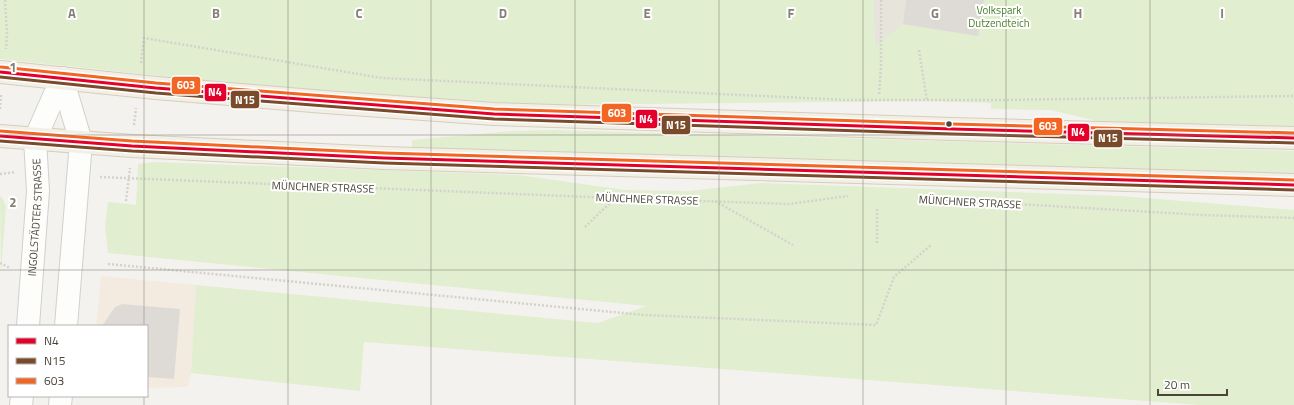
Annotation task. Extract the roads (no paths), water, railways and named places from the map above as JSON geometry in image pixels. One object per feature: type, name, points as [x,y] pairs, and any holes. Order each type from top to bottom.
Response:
[{"type":"main road","points":[[2,71],[139,86],[325,102],[494,114],[944,129],[1294,138]]},
{"type":"main road","points":[[0,136],[132,146],[384,158],[1294,185]]},
{"type":"street","name":"INGOLSTÄDTER STRASSE","points":[[28,325],[38,191],[35,139],[62,78]]},
{"type":"street","points":[[62,78],[81,142],[66,325]]},
{"type":"park label","name":"Volkspark Dutzendteich","points":[[999,16]]}]
